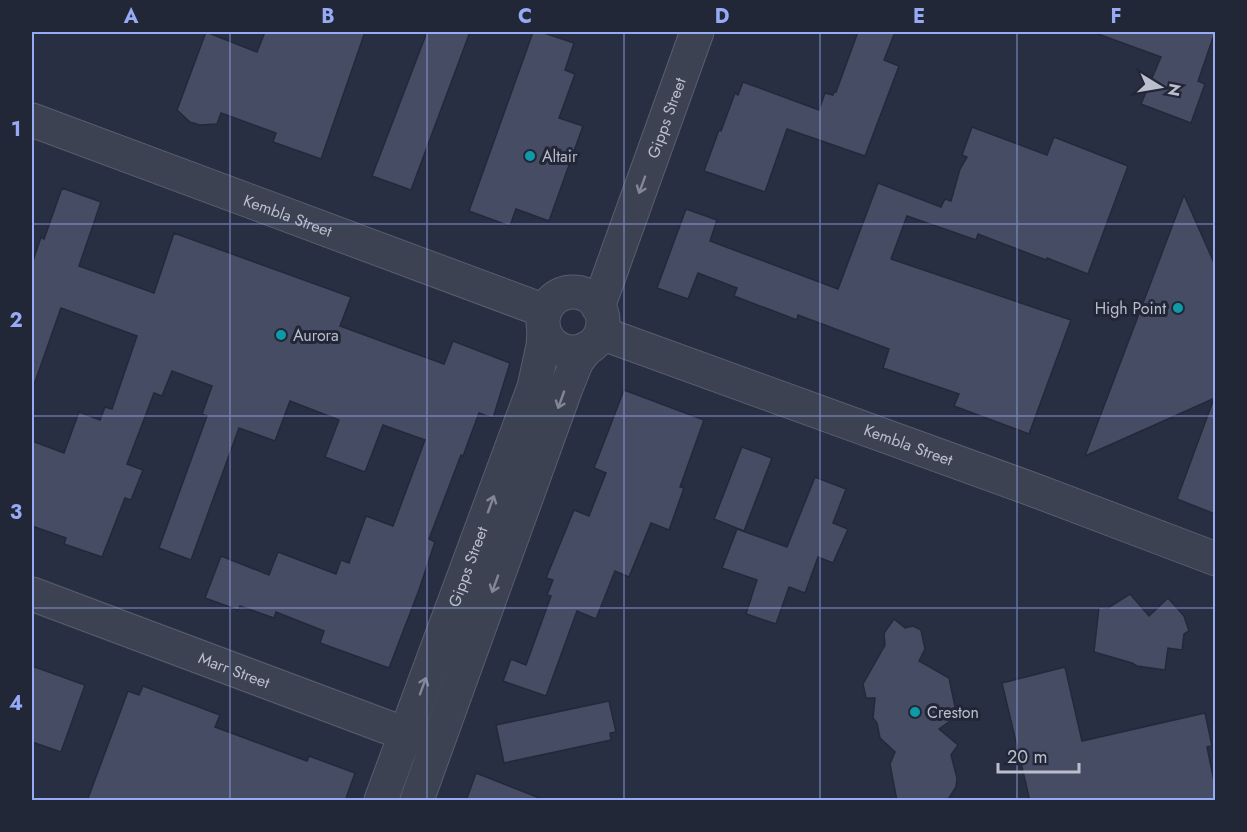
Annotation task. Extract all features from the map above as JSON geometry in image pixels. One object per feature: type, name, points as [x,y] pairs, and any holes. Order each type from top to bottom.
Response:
[{"type":"street","name":"Gipps Street","points":[[417,801],[566,388],[577,361],[595,329],[697,32]]},
{"type":"street","name":"Kembla Street","points":[[32,120],[545,321]]},
{"type":"street","points":[[568,292],[579,293],[588,296],[595,329],[572,352],[555,346],[545,321],[551,303],[558,296],[568,292]]},
{"type":"street","name":"Gipps Street","points":[[381,801],[534,387],[543,346],[545,321]]},
{"type":"street","name":"Kembla Street","points":[[595,329],[1035,490],[1215,559]]},
{"type":"street","name":"Marr Street","points":[[32,594],[437,746]]},
{"type":"building","points":[[206,32],[257,52],[265,32],[365,32],[321,159],[273,142],[276,133],[221,113],[217,124],[200,125],[190,122],[177,110]]},
{"type":"building","points":[[427,32],[470,32],[411,190],[372,176]]},
{"type":"building","name":"Altair","points":[[533,32],[541,32],[574,43],[565,70],[575,74],[559,118],[583,126],[549,221],[516,209],[510,226],[469,211]]},
{"type":"building","points":[[858,32],[895,32],[884,60],[899,66],[865,156],[787,129],[765,192],[704,171],[735,93],[738,95],[743,82],[819,110],[825,93],[833,95],[836,92]]},
{"type":"building","points":[[1098,32],[1215,32],[1198,81],[1205,84],[1191,123],[1141,104],[1161,57],[1098,34]]},
{"type":"building","points":[[972,127],[1047,155],[1054,137],[1128,166],[1088,274],[978,234],[976,240],[907,216],[891,259],[1071,320],[1029,434],[954,406],[959,394],[883,368],[889,349],[798,315],[797,320],[734,296],[737,288],[698,273],[688,299],[657,288],[686,209],[717,220],[710,241],[838,289],[878,183],[941,207],[945,199],[951,201],[960,169],[967,157],[962,155]]},
{"type":"building","points":[[62,188],[101,202],[79,266],[154,293],[174,233],[351,297],[340,326],[444,364],[453,341],[510,363],[493,418],[479,413],[463,456],[461,455],[429,539],[435,542],[419,590],[389,668],[320,643],[324,631],[276,612],[274,618],[240,606],[238,610],[205,598],[221,556],[269,575],[278,552],[336,574],[341,560],[349,563],[366,516],[393,526],[425,440],[383,425],[365,472],[325,457],[339,420],[290,401],[275,441],[239,428],[191,560],[159,548],[207,416],[202,414],[212,386],[172,371],[162,396],[154,393],[127,464],[143,470],[131,500],[125,498],[102,557],[64,544],[66,538],[32,526],[32,441],[64,453],[79,412],[100,420],[105,407],[112,409],[137,336],[61,308],[35,382],[32,382],[32,264],[41,237],[44,239]]},
{"type":"building","name":"High Point","points":[[1184,195],[1215,265],[1215,398],[1085,456]]},
{"type":"building","points":[[624,390],[704,420],[680,487],[684,488],[669,530],[651,523],[629,577],[615,571],[596,619],[577,611],[546,696],[503,681],[511,659],[526,665],[551,596],[547,595],[553,580],[546,578],[574,510],[589,516],[606,473],[594,468]]},
{"type":"building","points":[[1213,401],[1215,401],[1215,514],[1177,499]]},
{"type":"building","points":[[742,447],[772,458],[744,531],[714,519]]},
{"type":"building","points":[[815,477],[846,489],[833,523],[848,529],[833,563],[818,557],[805,593],[789,587],[776,624],[746,614],[757,580],[722,568],[737,529],[787,547]]},
{"type":"building","points":[[1130,594],[1149,616],[1168,598],[1184,616],[1189,631],[1184,634],[1182,650],[1168,648],[1165,670],[1137,666],[1094,652],[1099,607],[1108,608]]},
{"type":"building","name":"Creston","points":[[894,619],[905,628],[913,626],[921,630],[925,649],[919,661],[949,678],[957,716],[939,729],[958,745],[951,755],[957,778],[956,787],[949,798],[941,801],[897,801],[890,764],[895,752],[880,738],[877,723],[873,718],[875,698],[866,698],[863,684],[885,645],[884,633]]},
{"type":"building","points":[[32,666],[85,685],[61,752],[32,742]]},
{"type":"building","points":[[1065,667],[1082,741],[1205,713],[1212,746],[1207,747],[1215,786],[1215,801],[1030,801],[1002,683]]},
{"type":"building","points":[[143,686],[220,715],[215,727],[307,761],[309,756],[355,773],[345,801],[87,801],[128,691],[139,695]]},
{"type":"building","points":[[609,701],[616,732],[610,733],[611,740],[504,763],[496,725]]},
{"type":"building","points":[[476,773],[542,799],[542,801],[466,801]]},
{"type":"place","name":"Altair","points":[[530,156]]},
{"type":"place","name":"High Point","points":[[1178,308]]},
{"type":"place","name":"Aurora","points":[[281,335]]},
{"type":"place","name":"Creston","points":[[915,712]]}]
